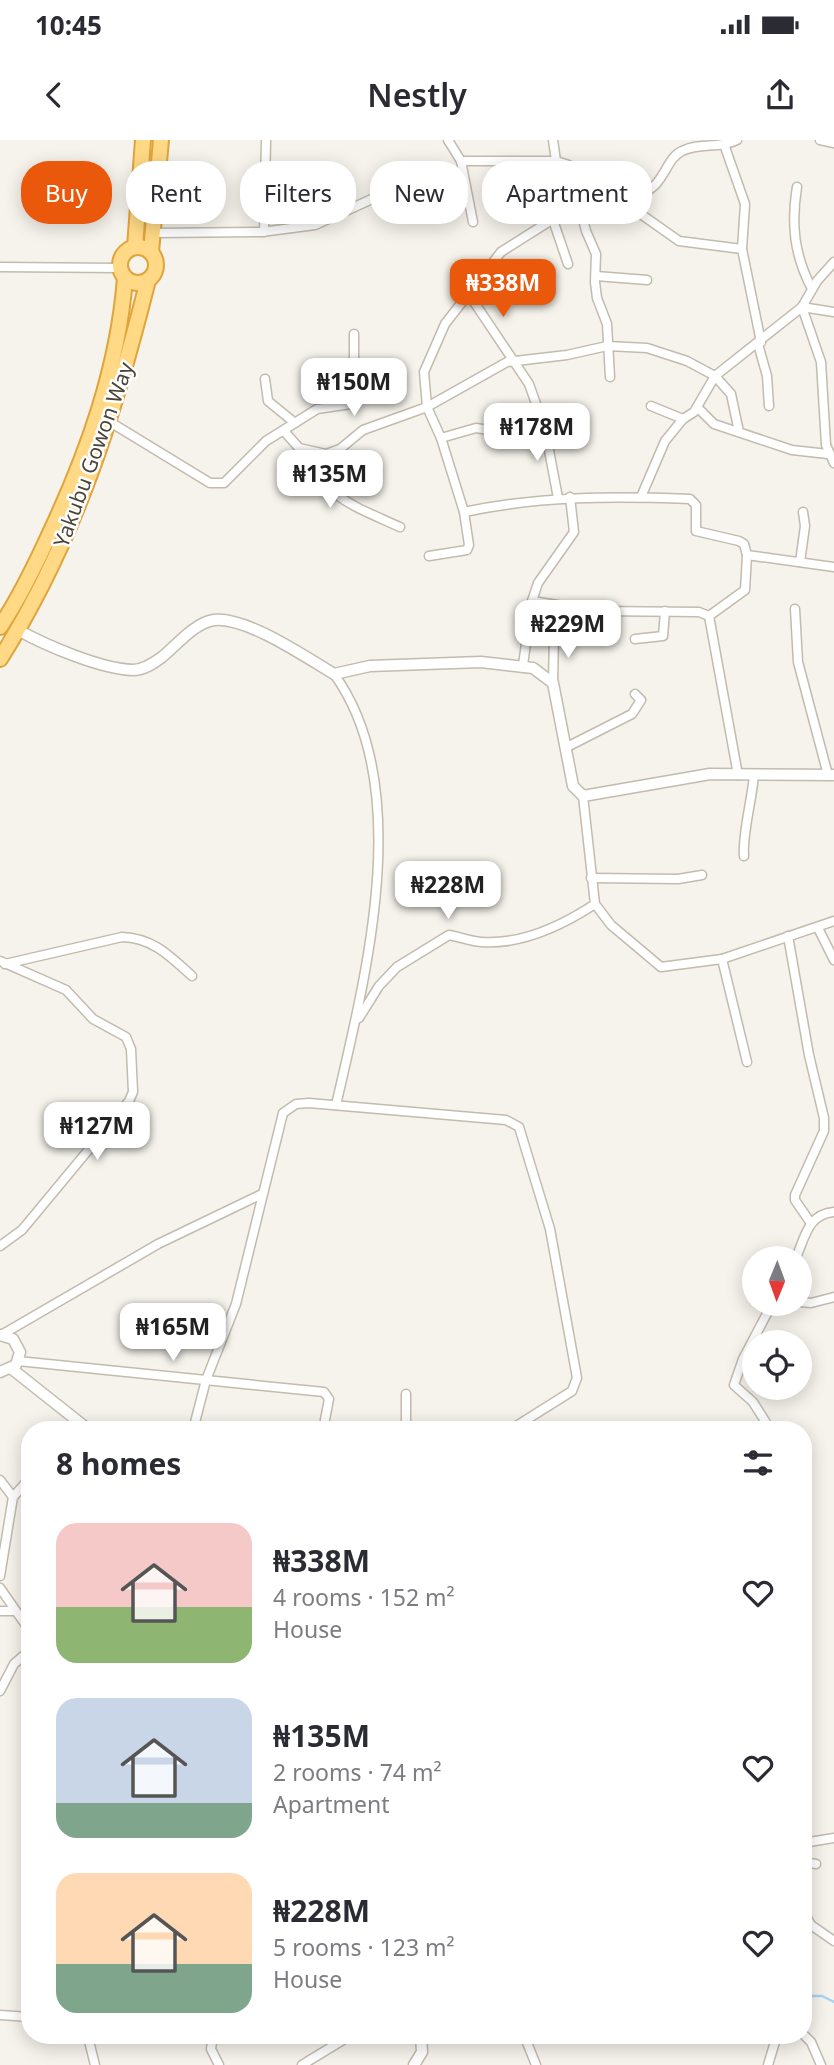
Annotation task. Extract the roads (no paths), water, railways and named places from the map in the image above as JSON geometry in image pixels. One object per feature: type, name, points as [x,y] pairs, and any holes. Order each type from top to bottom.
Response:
[{"type":"highway","points":[[135,247],[143,140]]},
{"type":"highway","points":[[151,251],[135,247],[121,257],[123,273],[139,283],[148,281],[156,269],[156,260],[151,251],[161,140]]},
{"type":"highway","name":"Yakubu Gowon Way","points":[[0,627],[28,582],[80,466],[119,340],[123,273]]},
{"type":"highway","name":"Yakubu Gowon Way","points":[[0,659],[63,547],[110,422],[148,281]]},
{"type":"street","points":[[448,140],[461,161]]},
{"type":"street","points":[[554,140],[556,161]]},
{"type":"street","points":[[652,186],[673,156],[681,151],[724,146],[737,140]]},
{"type":"street","points":[[820,140],[834,143]]},
{"type":"street","points":[[264,232],[265,141]]},
{"type":"street","points":[[724,146],[746,204],[743,249],[767,376],[769,406]]},
{"type":"street","points":[[797,187],[794,236],[798,258],[812,289]]},
{"type":"street","points":[[468,197],[473,222]]},
{"type":"street","points":[[153,233],[264,232],[315,225],[370,200]]},
{"type":"street","points":[[652,222],[679,241],[743,249]]},
{"type":"street","points":[[429,556],[467,550],[470,545],[464,512],[441,438],[427,407],[424,372],[445,324],[501,252],[546,224]]},
{"type":"street","points":[[554,224],[568,264]]},
{"type":"street","points":[[587,224],[596,254],[597,298],[607,324],[610,377]]},
{"type":"street","points":[[641,497],[665,441],[697,407],[715,376],[760,343],[802,307],[812,289],[834,262]]},
{"type":"street","points":[[0,267],[123,273]]},
{"type":"street","points":[[596,276],[647,280]]},
{"type":"street","points":[[468,293],[529,384],[543,422],[558,498]]},
{"type":"street","points":[[802,307],[834,312]]},
{"type":"street","points":[[802,307],[821,362],[829,448],[834,463]]},
{"type":"street","points":[[110,422],[217,485],[224,483],[266,441],[317,409],[351,404],[354,399],[354,334]]},
{"type":"street","points":[[299,448],[326,454],[340,449],[363,430],[427,407],[514,360],[566,355],[607,346],[647,348],[687,361],[715,376],[731,394],[739,432]]},
{"type":"street","points":[[265,379],[268,401],[295,423]]},
{"type":"street","points":[[651,406],[683,419]]},
{"type":"street","points":[[697,407],[714,424],[792,450],[829,448]]},
{"type":"street","points":[[441,438],[476,428],[495,431],[503,427]]},
{"type":"street","points":[[284,431],[299,448],[325,488],[342,501],[400,527]]},
{"type":"street","points":[[523,666],[532,601],[538,583],[574,532],[570,497]]},
{"type":"street","points":[[464,512],[570,497],[690,499],[696,505],[696,531],[739,541],[744,544],[747,555],[745,590],[709,616]]},
{"type":"street","points":[[800,562],[805,526],[803,512]]},
{"type":"street","points":[[747,555],[834,567]]},
{"type":"street","points":[[532,601],[595,611],[699,612],[709,616]]},
{"type":"street","points":[[583,796],[692,777],[831,775],[798,662],[795,609]]},
{"type":"street","points":[[635,639],[663,636],[665,611]]},
{"type":"street","points":[[709,616],[738,775]]},
{"type":"street","points":[[18,630],[38,641],[113,666],[136,670],[160,658],[198,626],[213,620],[226,621],[272,638],[334,674],[352,699],[377,790],[370,949],[336,1105]]},
{"type":"street","points":[[554,637],[553,682],[573,786],[583,796],[595,904],[611,925],[661,967],[722,959],[834,921]]},
{"type":"street","points":[[334,674],[384,666],[481,662],[523,666],[544,673],[553,682]]},
{"type":"street","points":[[565,748],[632,714],[641,700],[635,694]]},
{"type":"street","points":[[744,856],[743,844],[752,806],[754,775]]},
{"type":"street","points":[[591,878],[678,879],[702,875]]},
{"type":"street","points":[[355,1025],[379,986],[397,967],[449,935],[484,943],[508,939],[561,926],[595,904]]},
{"type":"street","points":[[818,928],[834,960]]},
{"type":"street","points":[[788,936],[824,1118],[821,1139],[795,1195],[810,1222]]},
{"type":"street","points":[[3,963],[122,937],[138,937],[150,941],[192,976]]},
{"type":"street","points":[[722,959],[747,1062]]},
{"type":"street","points":[[0,1246],[22,1230],[129,1101],[132,1092],[131,1049],[126,1037],[93,1019],[66,990],[3,963]]},
{"type":"street","points":[[198,1421],[206,1380],[236,1304],[280,1124],[288,1108],[309,1103],[506,1120],[519,1127],[550,1229],[577,1378],[572,1391],[524,1421]]},
{"type":"street","points":[[1,1335],[158,1244],[262,1194]]},
{"type":"street","points":[[801,1246],[810,1222],[818,1215],[834,1212]]},
{"type":"street","points":[[812,1303],[834,1297]]},
{"type":"street","points":[[765,1421],[752,1402],[734,1385],[743,1359],[766,1316]]},
{"type":"street","points":[[1,1335],[18,1343],[15,1365]]},
{"type":"street","points":[[15,1365],[77,1421]]},
{"type":"street","points":[[0,1372],[15,1365],[324,1392],[329,1399],[325,1421]]},
{"type":"street","points":[[406,1394],[406,1421]]},
{"type":"street","points":[[0,1480],[13,1497]]},
{"type":"street","points":[[0,1576],[3,1534],[13,1497],[21,1488]]},
{"type":"street","points":[[0,1588],[21,1621]]},
{"type":"street","points":[[0,1611],[13,1611]]},
{"type":"street","points":[[0,1691],[5,1687],[14,1664],[21,1658]]},
{"type":"street","points":[[812,1842],[834,1838]]},
{"type":"street","points":[[812,1864],[816,1864]]},
{"type":"street","points":[[812,1926],[834,1941]]},
{"type":"street","points":[[0,2015],[21,2016]]},
{"type":"street","points":[[90,2044],[95,2065]]},
{"type":"street","points":[[212,2044],[211,2049],[219,2065]]},
{"type":"street","points":[[302,2065],[336,2044]]},
{"type":"street","points":[[414,2065],[422,2053],[422,2044]]},
{"type":"street","points":[[528,2044],[536,2065]]},
{"type":"street","points":[[768,2065],[774,2044]]},
{"type":"street","points":[[812,2044],[821,2065]]},
{"type":"waterway","points":[[812,1996],[822,1996],[834,2002]]}]
